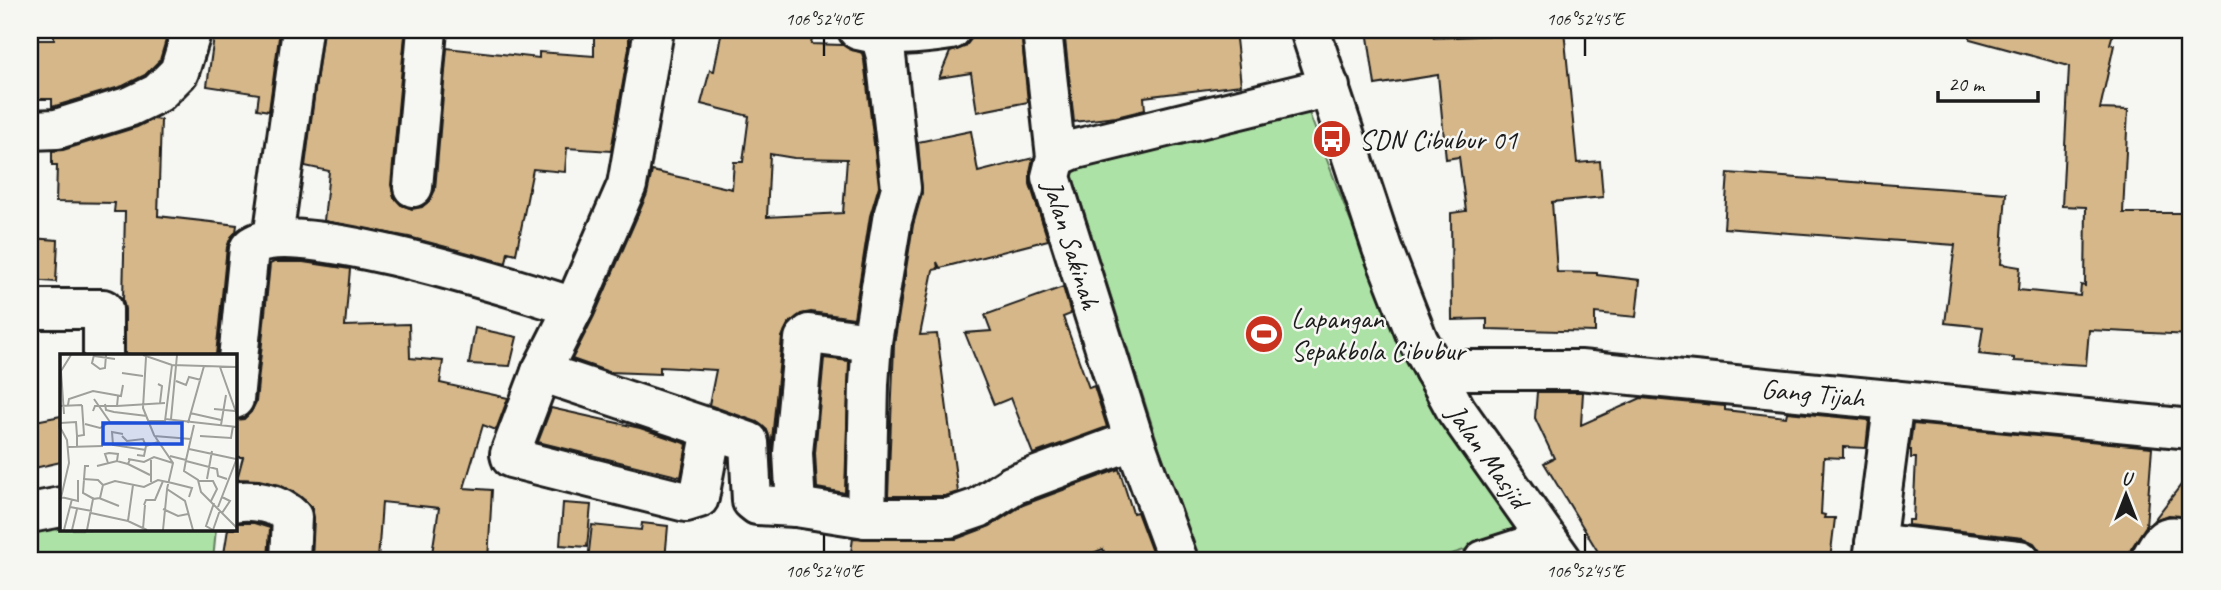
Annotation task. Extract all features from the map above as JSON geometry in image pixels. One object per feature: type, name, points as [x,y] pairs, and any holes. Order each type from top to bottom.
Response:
[{"type":"street","points":[[30,130],[57,129],[131,106],[158,93],[179,72],[192,30]]},
{"type":"street","points":[[273,238],[302,30]]},
{"type":"street","points":[[413,187],[427,30]]},
{"type":"street","points":[[654,30],[627,185],[574,306],[541,372],[510,454],[517,462],[686,502],[699,498],[712,429]]},
{"type":"street","points":[[869,33],[908,36],[951,30]]},
{"type":"street","points":[[1042,30],[1055,158]]},
{"type":"street","name":"Jalan Masjid","points":[[1310,30],[1382,248],[1418,340],[1456,410],[1554,550]]},
{"type":"street","points":[[866,518],[872,342],[892,220],[901,188],[886,55],[869,33]]},
{"type":"street","name":"Jalan Sakinah","points":[[1178,560],[1134,440],[1051,177],[1055,158],[1072,150],[1330,87]]},
{"type":"street","points":[[236,388],[249,249],[253,243],[273,238],[331,243],[449,268],[574,306]]},
{"type":"street","points":[[30,309],[103,309],[103,354]]},
{"type":"street","points":[[796,507],[793,453],[804,339],[809,334],[872,342]]},
{"type":"street","name":"Gang Tijah","points":[[1434,370],[1580,370],[2191,429]]},
{"type":"street","points":[[541,372],[749,442],[752,501],[757,505],[796,507],[866,518],[949,518],[978,508],[1013,485],[1134,440]]},
{"type":"street","points":[[1894,400],[1874,551],[2020,560]]},
{"type":"street","points":[[236,502],[243,500],[284,509],[292,517],[290,560]]},
{"type":"street","points":[[30,513],[60,507]]},
{"type":"street","points":[[1484,560],[1554,550]]},
{"type":"green space","name":"Lapangan Sepakbola Cibubur","points":[[1304,100],[1350,220],[1381,290],[1533,528],[1433,560],[1195,560],[1072,174],[1073,162]]},
{"type":"green space","points":[[60,511],[60,530],[216,530],[213,560],[30,560],[30,519]]},
{"type":"building","points":[[54,30],[169,30],[160,60],[145,75],[123,86],[52,107],[52,99],[31,99],[31,40],[54,40]]},
{"type":"building","points":[[215,30],[280,30],[269,111],[257,109],[259,94],[207,86]]},
{"type":"building","points":[[323,30],[367,30],[405,35],[391,185],[394,197],[401,205],[412,209],[422,207],[430,200],[435,190],[447,48],[539,58],[539,52],[594,56],[594,30],[629,30],[629,48],[611,151],[567,148],[565,172],[533,169],[516,254],[508,252],[506,263],[409,237],[324,221],[329,171],[305,166]]},
{"type":"building","points":[[722,30],[814,30],[811,44],[843,45],[862,53],[864,60],[879,186],[870,216],[854,318],[811,312],[801,314],[788,324],[782,337],[771,450],[767,430],[757,422],[709,405],[716,370],[660,367],[660,374],[609,372],[572,359],[594,316],[647,194],[652,171],[732,189],[734,162],[743,162],[749,116],[701,104],[710,70],[714,71]],"holes":[[[770,154],[794,158],[847,159],[843,213],[767,217]]]},
{"type":"building","points":[[972,30],[1021,30],[1028,102],[977,112],[971,73],[939,78],[950,52],[965,47],[971,39]]},
{"type":"building","points":[[1064,30],[1235,30],[1241,85],[1144,97],[1145,110],[1074,122]]},
{"type":"building","points":[[1367,30],[1432,30],[1434,38],[1520,34],[1520,30],[1564,30],[1577,163],[1600,161],[1603,197],[1552,202],[1557,272],[1597,273],[1640,280],[1636,317],[1595,313],[1595,332],[1487,329],[1487,319],[1452,320],[1451,213],[1466,211],[1459,157],[1446,159],[1438,75],[1375,85]]},
{"type":"building","points":[[1971,30],[2114,30],[2110,44],[2114,45],[2100,109],[2128,110],[2123,213],[2191,213],[2191,335],[2089,330],[2086,365],[2014,361],[2014,358],[1979,354],[1983,327],[1945,323],[1955,245],[1724,228],[1728,173],[2006,193],[2001,264],[2020,267],[2018,290],[2080,296],[2081,285],[2085,286],[2086,207],[2062,206],[2069,66],[1970,39]]},
{"type":"building","points":[[153,119],[161,120],[158,216],[237,225],[227,247],[216,354],[125,354],[125,212],[114,212],[115,203],[56,202],[57,165],[52,165],[52,151],[137,127]]},
{"type":"building","points":[[971,131],[978,172],[1033,158],[1030,184],[1048,240],[940,268],[937,262],[938,269],[933,270],[920,335],[937,334],[958,492],[945,496],[888,496],[894,345],[913,225],[922,193],[918,142]]},
{"type":"building","points":[[30,238],[58,240],[56,282],[30,280]]},
{"type":"building","points":[[303,262],[350,269],[345,326],[409,324],[410,358],[443,361],[440,383],[508,398],[496,430],[483,425],[464,488],[492,490],[488,560],[431,560],[439,508],[382,502],[378,560],[312,560],[314,517],[312,508],[306,501],[280,485],[237,479],[243,457],[236,457],[236,420],[244,419],[256,402],[270,264]]},
{"type":"building","points":[[1063,287],[1071,314],[1063,317],[1089,388],[1094,386],[1107,427],[1033,454],[1011,398],[994,405],[965,333],[991,331],[985,315]]},
{"type":"building","points":[[475,328],[517,337],[510,366],[469,364]]},
{"type":"building","points":[[824,358],[849,361],[845,493],[817,488],[815,453]]},
{"type":"building","points":[[1537,392],[1583,392],[1581,425],[1641,398],[1725,406],[1725,410],[1786,417],[1787,412],[1869,420],[1866,448],[1843,447],[1843,458],[1824,457],[1821,514],[1825,515],[1824,518],[1835,518],[1830,560],[1603,560],[1544,463],[1554,458],[1535,418]]},
{"type":"building","points":[[551,408],[640,428],[687,444],[681,477],[538,442]]},
{"type":"building","points":[[60,416],[60,462],[30,469],[30,422]]},
{"type":"building","points":[[1913,424],[2152,447],[2146,526],[2131,549],[2128,560],[2041,560],[2040,551],[2034,543],[2023,538],[1908,525],[1908,520],[1913,520],[1916,458],[1911,458],[1909,450]]},
{"type":"building","points":[[1119,469],[1133,513],[1137,512],[1155,560],[1107,560],[1103,549],[1075,560],[850,560],[853,538],[956,539],[990,526],[1023,505]]},
{"type":"building","points":[[2191,472],[2191,518],[2169,515],[2154,520]]},
{"type":"building","points":[[563,503],[591,505],[587,547],[560,545]]},
{"type":"building","points":[[236,523],[254,523],[270,528],[268,560],[223,560],[228,530],[236,530]]},
{"type":"building","points":[[642,523],[668,526],[665,560],[588,560],[592,525],[641,530]]},
{"type":"place","name":"SDN Cibubur 01","points":[[1332,139]]},
{"type":"place","name":"Lapangan Sepakbola Cibubur","points":[[1264,334]]}]
